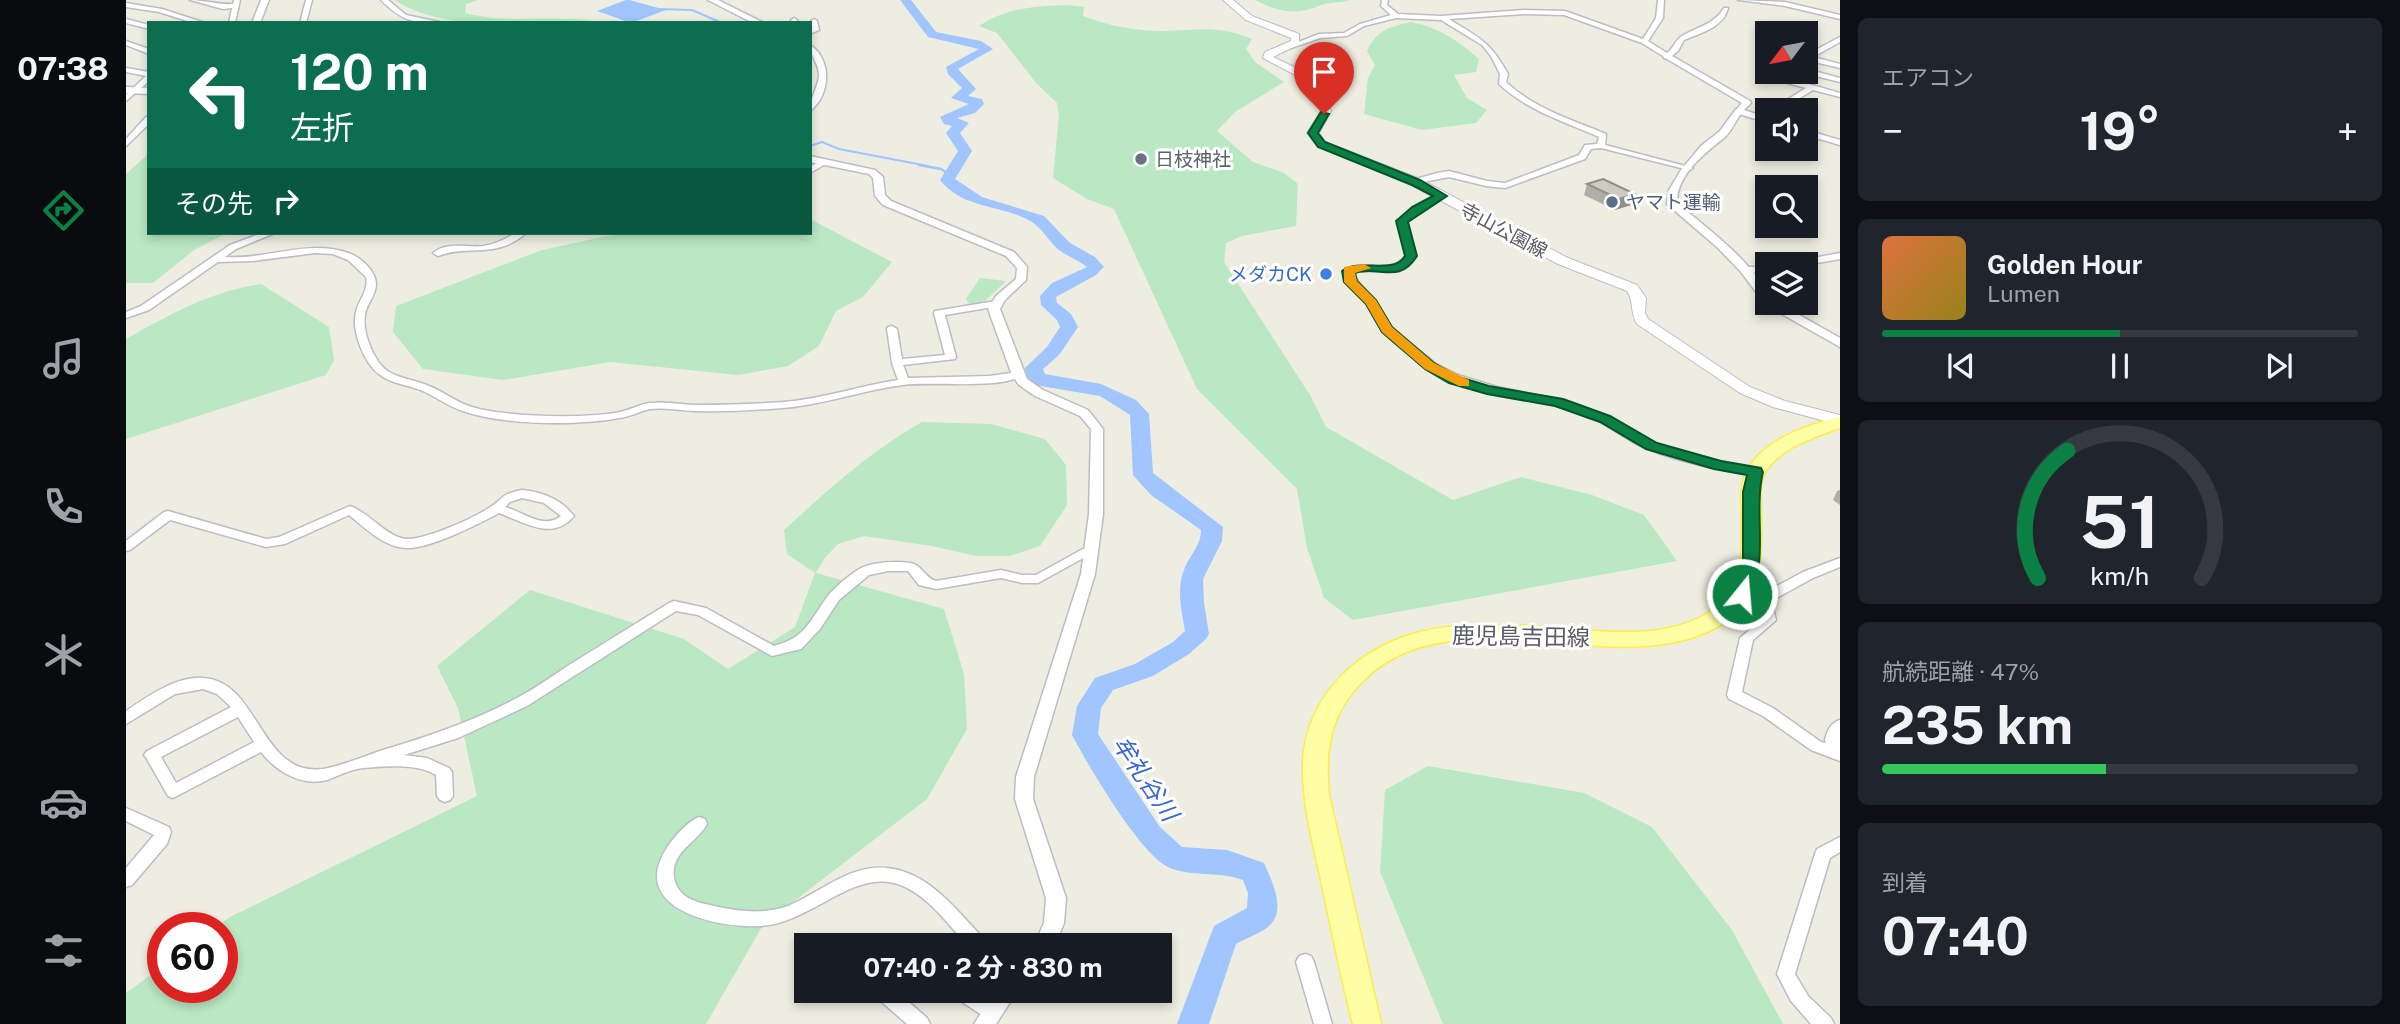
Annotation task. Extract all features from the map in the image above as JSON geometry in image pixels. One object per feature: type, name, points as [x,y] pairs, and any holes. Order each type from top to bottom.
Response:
[{"type":"main road","points":[[1228,0],[1249,18],[1292,33],[1296,40],[1289,47]]},
{"type":"main road","name":"寺山公園線","points":[[1289,47],[1269,54],[1268,58],[1307,77],[1326,107],[1314,129],[1316,140],[1329,148],[1416,183],[1563,261],[1632,288],[1639,299],[1638,313],[1642,321],[1728,381],[1764,398],[1840,421]]},
{"type":"main road","points":[[1755,472],[1781,448],[1840,421]]},
{"type":"main road","name":"鹿児島吉田線","points":[[1367,1024],[1322,829],[1316,789],[1318,734],[1323,718],[1336,696],[1359,670],[1371,661],[1418,641],[1448,634],[1499,632],[1630,638],[1677,633],[1707,624],[1737,600],[1752,569],[1750,492],[1755,472]]},
{"type":"street","points":[[193,0],[223,7],[237,3]]},
{"type":"street","points":[[257,21],[265,0]]},
{"type":"street","points":[[304,21],[309,0]]},
{"type":"street","points":[[384,0],[404,17],[429,21]]},
{"type":"street","points":[[712,0],[756,21]]},
{"type":"street","points":[[1385,0],[1384,6],[1396,16]]},
{"type":"street","points":[[1644,42],[1662,14],[1661,0]]},
{"type":"street","points":[[1741,0],[1785,4],[1840,17]]},
{"type":"street","points":[[232,21],[237,3]]},
{"type":"street","points":[[126,5],[160,10],[196,21]]},
{"type":"street","points":[[1666,57],[1676,50],[1681,39],[1713,27],[1721,20],[1726,9]]},
{"type":"street","points":[[1289,47],[1319,36],[1345,35],[1362,25],[1396,16],[1441,18],[1524,12],[1565,13],[1644,42],[1746,103],[1730,117],[1723,134],[1710,142],[1689,168],[1672,192],[1672,204],[1722,246],[1755,283]]},
{"type":"street","points":[[1441,18],[1490,49],[1504,74],[1502,82],[1516,95],[1548,116],[1576,123],[1603,135],[1601,146]]},
{"type":"street","points":[[126,21],[147,26]]},
{"type":"street","points":[[812,31],[816,30],[814,21]]},
{"type":"street","points":[[1818,52],[1840,39]]},
{"type":"street","points":[[126,43],[146,50]]},
{"type":"street","points":[[1825,48],[1840,52]]},
{"type":"street","points":[[812,49],[820,59],[824,77],[822,88],[812,105]]},
{"type":"street","points":[[126,52],[146,50]]},
{"type":"street","points":[[1818,61],[1840,66]]},
{"type":"street","points":[[126,70],[147,75]]},
{"type":"street","points":[[1818,74],[1840,80]]},
{"type":"street","points":[[126,99],[130,91],[147,78]]},
{"type":"street","points":[[1801,84],[1840,95]]},
{"type":"street","points":[[1794,98],[1812,87]]},
{"type":"street","points":[[1739,111],[1755,115]]},
{"type":"street","points":[[128,139],[147,121]]},
{"type":"street","points":[[1818,136],[1840,143]]},
{"type":"street","points":[[1416,183],[1448,173],[1500,186],[1514,184],[1521,178],[1582,157],[1588,147],[1601,146],[1689,168]]},
{"type":"street","points":[[812,160],[872,172],[878,177],[880,196],[887,203],[997,248],[1018,260],[1022,267],[1021,280],[996,304],[939,313],[951,357],[897,363]]},
{"type":"street","points":[[812,170],[823,163]]},
{"type":"street","points":[[1441,196],[1416,209],[1402,221],[1411,256],[1406,263],[1394,270],[1359,268],[1348,271],[1351,282],[1372,302],[1382,323],[1399,340],[1429,366],[1469,385],[1558,402],[1605,419],[1652,446],[1755,472]]},
{"type":"street","points":[[126,315],[145,309],[233,247],[265,235]]},
{"type":"street","points":[[438,253],[452,247],[498,247],[518,235]]},
{"type":"street","points":[[215,259],[240,262],[305,250],[333,251],[351,258],[369,274],[372,282],[370,295],[360,311],[359,324],[374,366],[383,373],[428,389],[454,404],[482,413],[598,416],[621,415],[654,406],[698,408],[782,405],[904,382],[998,380],[1018,375]]},
{"type":"street","points":[[1818,260],[1840,256]]},
{"type":"street","points":[[1745,270],[1755,270]]},
{"type":"street","points":[[996,304],[996,317],[1018,375],[1039,393],[1084,413],[1097,429],[1093,548],[1025,777],[1024,799],[1056,898],[1057,914],[1051,933]]},
{"type":"street","points":[[1792,315],[1840,343]]},
{"type":"street","points":[[892,329],[897,363],[904,382]]},
{"type":"street","points":[[126,547],[168,515],[266,543],[281,541],[350,510],[406,544],[433,537],[498,509],[505,499],[520,493],[561,507],[568,516],[561,523],[547,525],[523,521],[511,511],[498,509]]},
{"type":"street","points":[[126,718],[176,688],[195,683],[212,683],[230,693],[270,755],[289,771],[305,777],[322,775],[453,734],[522,702],[674,606],[701,611],[772,651],[796,645],[816,626],[834,597],[865,571],[911,567],[925,582],[936,585],[1001,574],[1038,579],[1093,548]]},
{"type":"street","points":[[1839,754],[1816,746],[1768,712],[1734,695],[1747,638],[1769,620],[1765,604],[1768,597],[1808,575],[1840,562]]},
{"type":"street","points":[[240,709],[152,755],[173,792],[263,744]]},
{"type":"street","points":[[1839,754],[1832,740],[1834,732],[1840,726]]},
{"type":"street","points":[[354,763],[422,762],[437,766],[444,772],[445,796]]},
{"type":"street","points":[[126,814],[163,832],[126,880]]},
{"type":"street","points":[[699,824],[676,847],[665,866],[672,897],[691,908],[757,920],[781,916],[855,881],[884,875],[900,878],[925,891],[966,933]]},
{"type":"street","points":[[1825,1024],[1790,986],[1786,974],[1823,854],[1840,844]]},
{"type":"street","points":[[1305,962],[1323,1024]]},
{"type":"street","points":[[896,1003],[921,1024]]},
{"type":"street","points":[[972,1003],[988,1018],[999,1003]]},
{"type":"green space","points":[[394,0],[478,0],[466,4],[465,13],[499,18],[592,21],[457,21],[417,11]]},
{"type":"green space","points":[[1255,0],[1349,0],[1304,11],[1288,11]]},
{"type":"green space","points":[[1067,5],[1084,7],[1083,16],[1123,27],[1154,31],[1208,29],[1252,39],[1246,49],[1255,62],[1284,82],[1235,112],[1217,131],[1253,162],[1284,173],[1298,184],[1296,226],[1242,236],[1226,243],[1224,262],[1310,395],[1326,427],[1453,500],[1521,477],[1592,495],[1644,515],[1677,561],[1353,620],[1324,598],[1307,548],[1297,489],[1197,389],[1114,209],[1087,199],[1053,178],[1059,115],[1057,103],[1037,84],[997,33],[979,26],[1000,15],[1022,9]]},
{"type":"green space","points":[[1411,22],[1448,36],[1479,59],[1476,72],[1454,75],[1467,98],[1487,110],[1476,123],[1422,130],[1364,114],[1368,78],[1375,65],[1367,51],[1375,38],[1384,31]]},
{"type":"green space","points":[[147,154],[147,235],[223,235],[194,250],[153,283],[126,283],[126,174]]},
{"type":"green space","points":[[812,220],[892,262],[863,297],[836,311],[819,346],[788,366],[738,375],[610,362],[503,380],[423,369],[393,332],[396,306],[542,250],[612,235],[812,235]]},
{"type":"green space","points":[[980,278],[1006,281],[985,301],[970,305],[966,299]]},
{"type":"green space","points":[[261,284],[329,327],[334,360],[326,375],[126,439],[126,339],[208,298]]},
{"type":"green space","points":[[922,422],[991,424],[1045,439],[1066,465],[1067,505],[1040,546],[1010,556],[976,556],[932,546],[864,536],[838,544],[824,559],[816,573],[944,609],[964,674],[967,729],[927,799],[763,925],[706,1024],[126,1024],[126,993],[147,978],[147,1003],[238,1003],[238,913],[477,796],[458,708],[437,666],[530,590],[684,639],[728,669],[795,627],[815,573],[787,554],[784,530],[833,486]]},
{"type":"green space","points":[[1428,766],[1584,793],[1652,827],[1732,930],[1783,1024],[1443,1024],[1380,872],[1385,790]]},
{"type":"water","points":[[626,0],[666,10],[636,21],[625,21],[597,11]]},
{"type":"building","points":[[1603,179],[1635,194],[1619,199],[1587,184]]},
{"type":"waterway","name":"牟礼谷川","points":[[905,0],[932,34],[944,39],[977,43],[987,49],[952,67],[952,71],[970,89],[957,98],[978,104],[970,110],[947,117],[949,121],[962,123],[953,133],[965,151],[947,180],[967,196],[1039,220],[1064,246],[1096,267],[1058,287],[1048,296],[1049,305],[1065,318],[1069,327],[1053,351],[1034,368],[1036,376],[1042,381],[1095,388],[1129,404],[1139,414],[1143,475],[1158,490],[1212,527],[1211,541],[1192,579],[1192,603],[1197,634],[1181,648],[1144,670],[1104,684],[1089,706],[1085,735],[1150,835],[1175,858],[1227,862],[1254,872],[1262,893],[1261,915],[1224,935],[1193,1024]]},
{"type":"waterway","points":[[659,9],[692,10],[717,21]]},
{"type":"waterway","points":[[812,145],[822,142],[839,149],[928,166]]},
{"type":"waterway","points":[[919,165],[941,169],[949,174]]},
{"type":"slow traffic","points":[[1364,268],[1348,271],[1351,282],[1372,302],[1386,329],[1429,366],[1464,383]]},
{"type":"place","name":"日枝神社","points":[[1141,159]]},
{"type":"place","name":"ヤマト運輸","points":[[1612,202]]},
{"type":"place","name":"メダカCK","points":[[1326,274]]},
{"type":"route","points":[[1324,114],[1313,133],[1321,144],[1352,155],[1441,196],[1416,209],[1402,221],[1411,256],[1406,263],[1394,270],[1354,268],[1348,271],[1351,282],[1372,302],[1386,329],[1429,366],[1454,380],[1487,390],[1558,402],[1605,419],[1652,446],[1755,472],[1750,492],[1752,569],[1742,594]]}]
